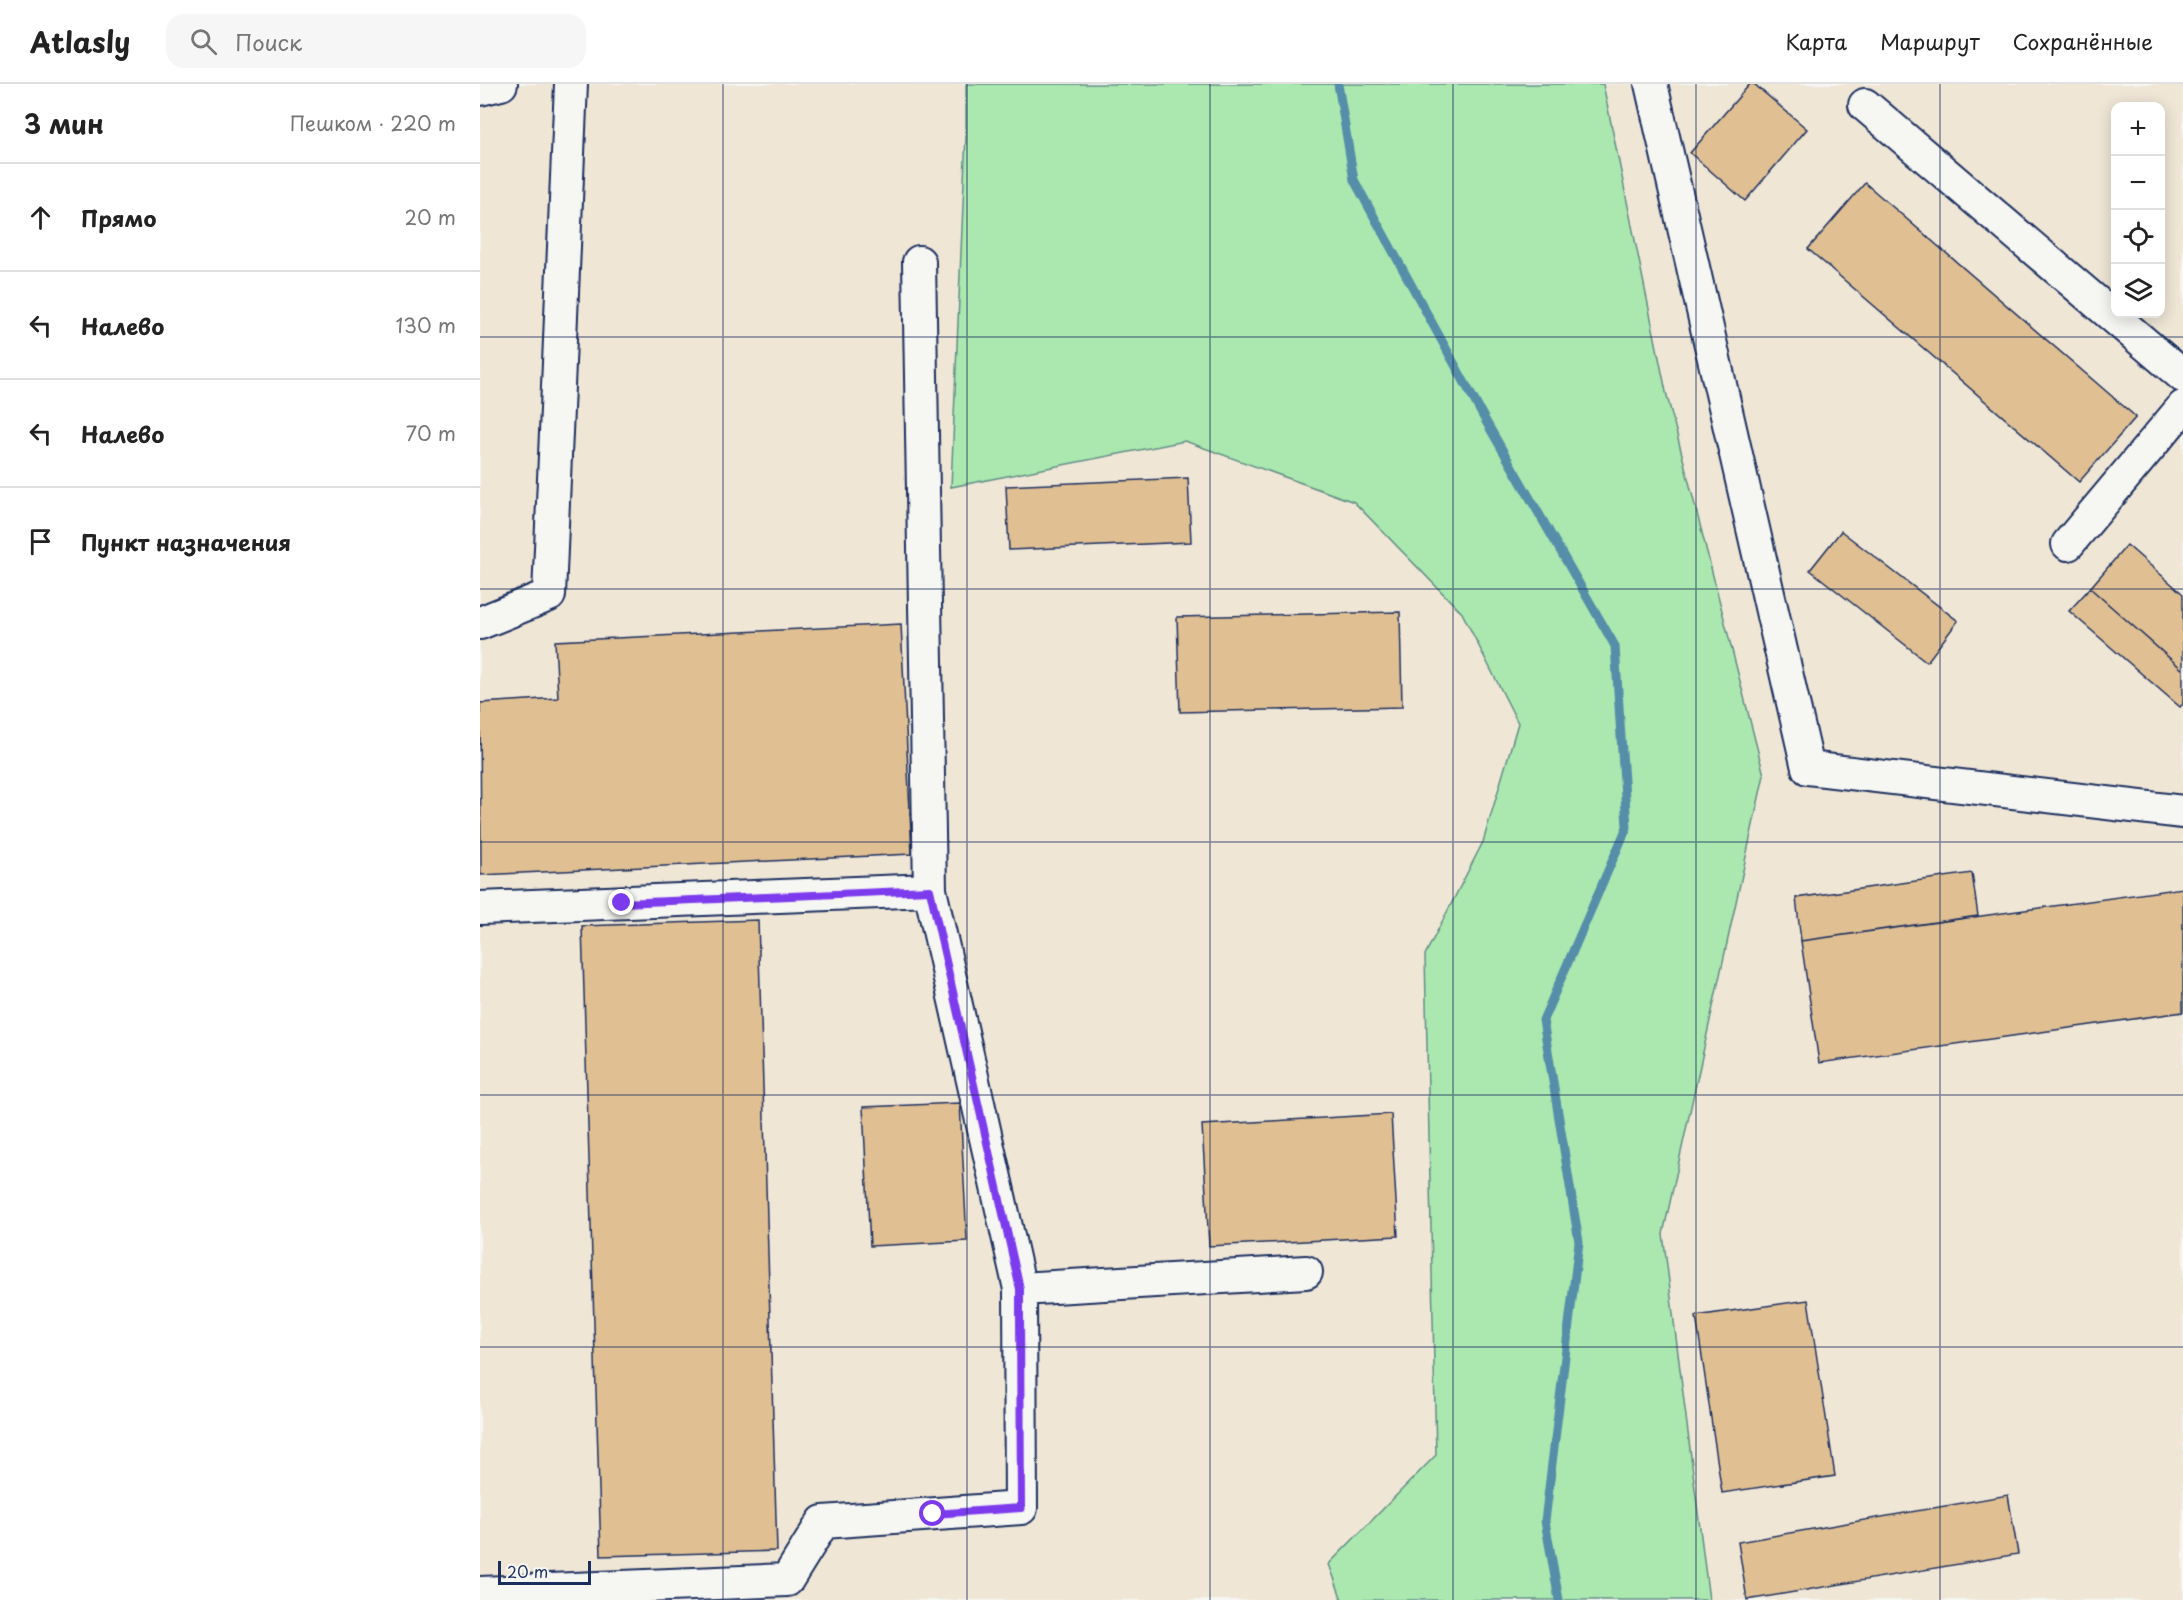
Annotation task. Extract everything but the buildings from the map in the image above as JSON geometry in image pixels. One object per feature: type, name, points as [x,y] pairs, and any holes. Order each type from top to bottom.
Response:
[{"type":"lane","points":[[480,89],[501,84]]},
{"type":"lane","points":[[480,623],[549,595],[571,84]]},
{"type":"lane","points":[[1651,84],[1808,768],[2183,812]]},
{"type":"lane","points":[[1865,105],[2183,376]]},
{"type":"lane","points":[[480,1593],[788,1580],[823,1522],[1021,1508],[1020,1289],[930,890],[919,262]]},
{"type":"lane","points":[[2067,544],[2183,407]]},
{"type":"lane","points":[[480,908],[930,890]]},
{"type":"lane","points":[[1020,1289],[1306,1272]]},
{"type":"shaded area","points":[[480,84],[2183,84],[2183,1600],[480,1600]]},
{"type":"green space","points":[[966,84],[1603,84],[1666,392],[1764,775],[1663,1234],[1709,1600],[1342,1600],[1329,1564],[1436,1455],[1425,955],[1483,842],[1518,723],[1462,613],[1354,502],[1185,441],[951,487],[966,134]]},
{"type":"waterway","points":[[1338,84],[1354,180],[1484,418],[1615,646],[1627,827],[1543,1020],[1579,1242],[1545,1521],[1559,1600]]},
{"type":"route","points":[[622,903],[930,890],[1020,1289],[1021,1508],[933,1514]]}]
